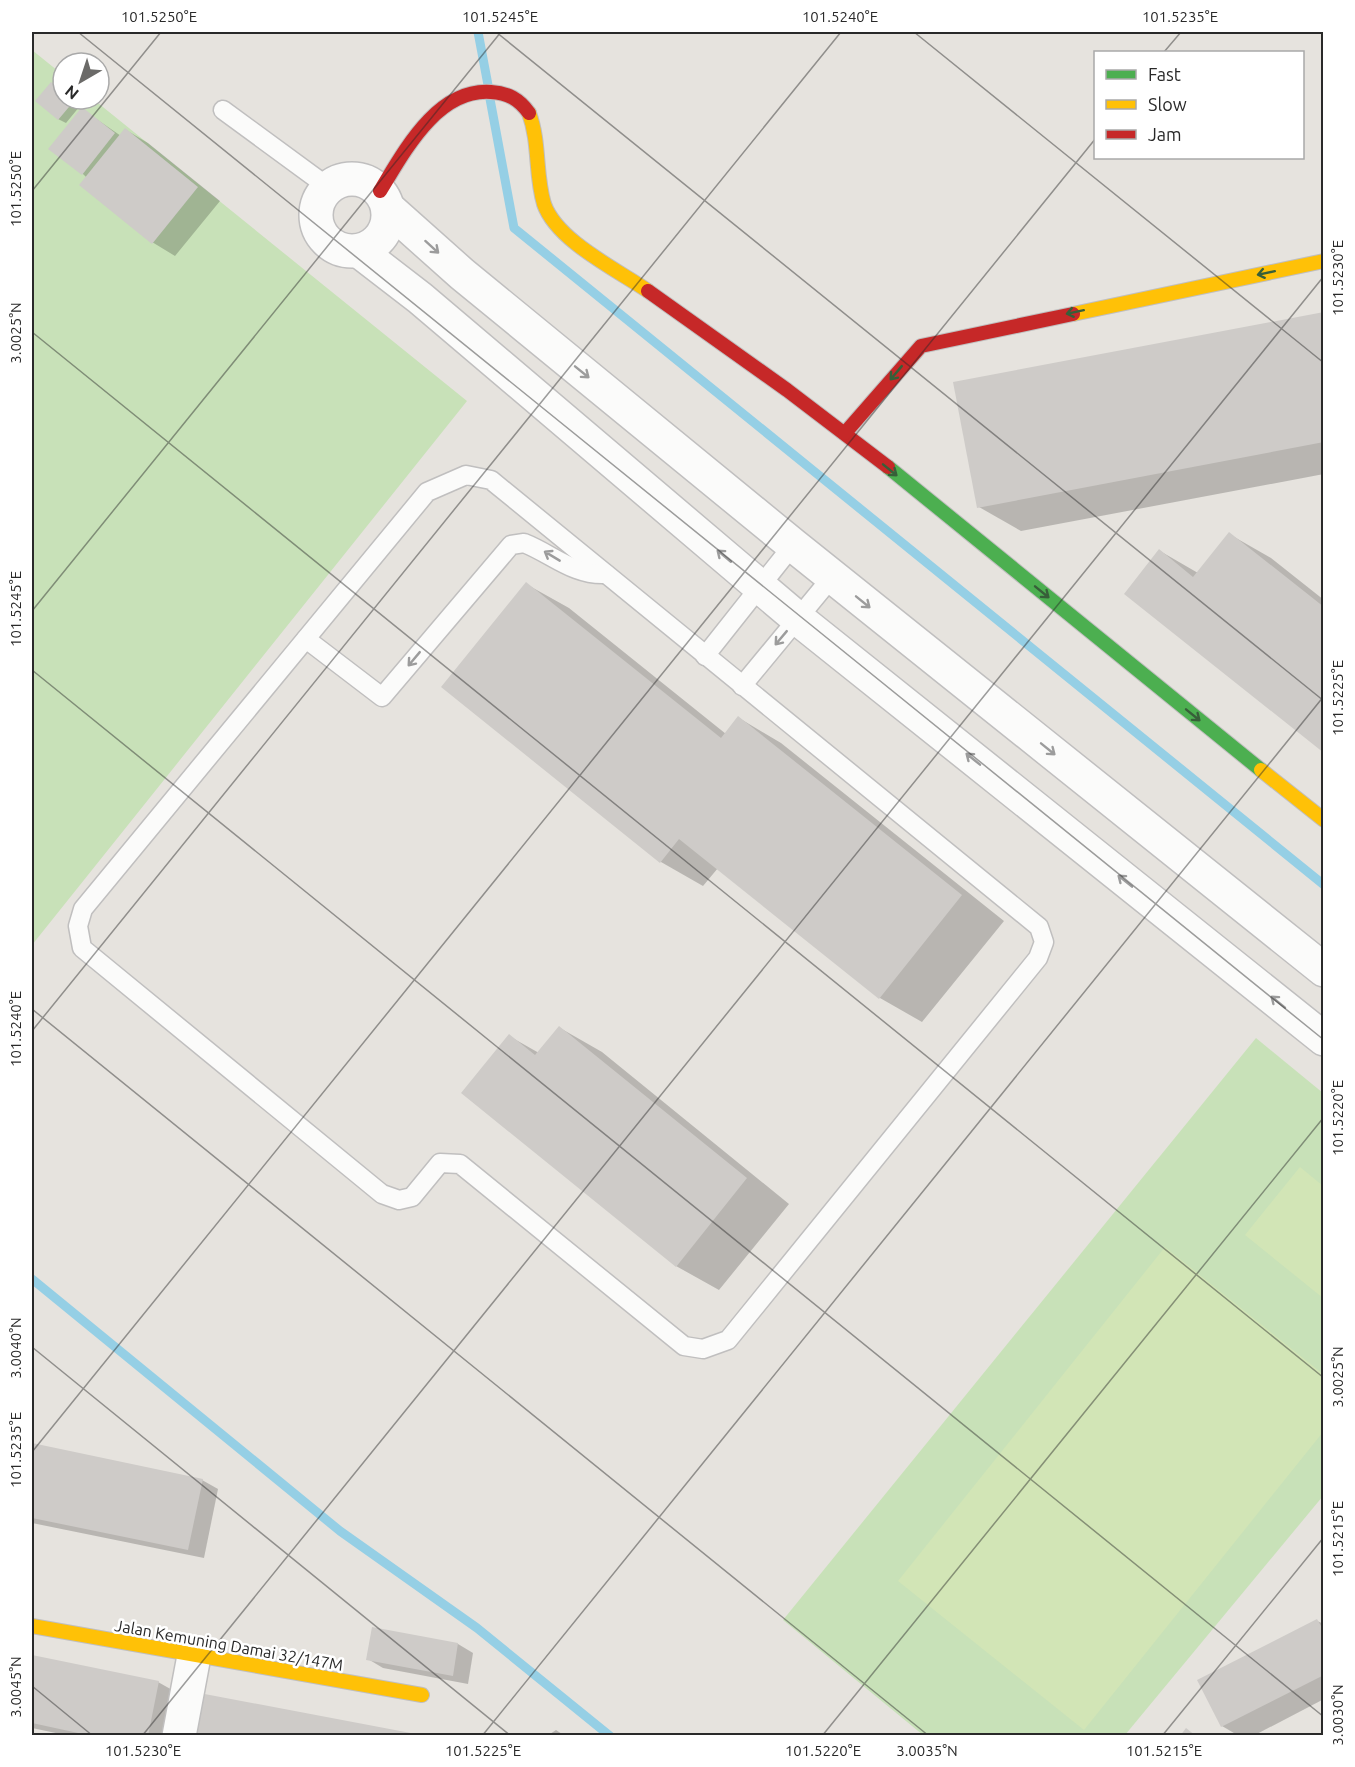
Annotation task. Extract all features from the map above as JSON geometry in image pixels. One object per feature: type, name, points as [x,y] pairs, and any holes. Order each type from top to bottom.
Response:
[{"type":"street","points":[[1323,820],[844,433],[572,238],[552,220],[543,203],[534,119],[525,105],[503,93],[473,93],[446,107],[428,121],[411,142],[384,200],[387,227],[376,243],[359,251],[340,249],[324,239],[316,221],[318,202],[328,187],[345,178],[364,180],[384,200],[462,274],[832,577],[1323,969]]},
{"type":"street","points":[[359,251],[420,298],[797,618],[1323,1039]]},
{"type":"street","points":[[844,433],[921,346],[1323,261]]},
{"type":"street","name":"Jalan Kemuning Damai 32/147M","points":[[32,1626],[422,1695]]},
{"type":"street","points":[[179,1736],[194,1656]]},
{"type":"lane","points":[[223,110],[328,187]]},
{"type":"lane","points":[[466,475],[491,480],[1039,927],[1044,942],[1038,958],[728,1340],[703,1349],[684,1346],[460,1164],[440,1163],[412,1197],[399,1200],[382,1194],[82,948],[78,926],[82,909],[306,639],[427,492],[466,475]]},
{"type":"lane","points":[[306,639],[382,697],[511,545],[524,543],[540,549],[576,570],[591,575],[606,574]]},
{"type":"lane","points":[[705,656],[793,545]]},
{"type":"lane","points":[[742,686],[832,577]]},
{"type":"green space","points":[[32,50],[51,65],[51,111],[108,111],[467,401],[32,945]]},
{"type":"green space","points":[[1256,1038],[1323,1093],[1323,1496],[1125,1735],[923,1735],[783,1620]]},
{"type":"green space","points":[[1300,1167],[1323,1186],[1323,1298],[1245,1235]]},
{"type":"green space","points":[[1165,1247],[1323,1374],[1323,1432],[1084,1730],[898,1581]]},
{"type":"building","points":[[51,82],[51,111],[66,111],[58,120],[35,101]]},
{"type":"building","points":[[79,111],[87,111],[115,133],[82,175],[48,149]]},
{"type":"building","points":[[125,128],[198,187],[152,244],[79,185]]},
{"type":"building","points":[[1324,312],[1324,442],[977,508],[953,382]]},
{"type":"building","points":[[1229,532],[1324,607],[1324,753],[1124,594],[1159,549],[1193,577]]},
{"type":"building","points":[[526,582],[721,738],[738,716],[962,895],[879,999],[679,839],[660,863],[441,687]]},
{"type":"building","points":[[559,1026],[747,1178],[676,1267],[461,1093],[509,1034],[535,1055]]},
{"type":"building","points":[[32,1443],[203,1479],[188,1550],[32,1518]]},
{"type":"building","points":[[1317,1619],[1324,1631],[1324,1675],[1221,1727],[1197,1680]]},
{"type":"building","points":[[372,1627],[458,1643],[453,1676],[366,1660]]},
{"type":"building","points":[[32,1655],[159,1681],[148,1736],[92,1736],[32,1723]]},
{"type":"building","points":[[194,1692],[416,1734],[415,1736],[187,1736]]},
{"type":"building","points":[[1186,1728],[1196,1736],[1180,1736]]},
{"type":"waterway","points":[[478,32],[488,85]]},
{"type":"waterway","points":[[490,99],[514,228],[1324,885]]},
{"type":"waterway","points":[[32,1279],[340,1531],[477,1628],[610,1736]]},
{"type":"traffic: fast","points":[[888,467],[1261,770]]},
{"type":"traffic: slow","points":[[529,113],[535,136],[541,193],[551,217],[574,242],[648,291]]},
{"type":"traffic: slow","points":[[1073,314],[1324,261]]},
{"type":"traffic: slow","points":[[1261,770],[1324,820]]},
{"type":"traffic: slow","points":[[32,1626],[422,1695]]},
{"type":"traffic: jam","points":[[380,191],[411,141],[424,125],[454,100],[472,94],[497,93],[513,98],[529,113]]},
{"type":"traffic: jam","points":[[648,291],[787,390],[888,467]]},
{"type":"traffic: jam","points":[[845,433],[921,346],[1073,314]]}]
